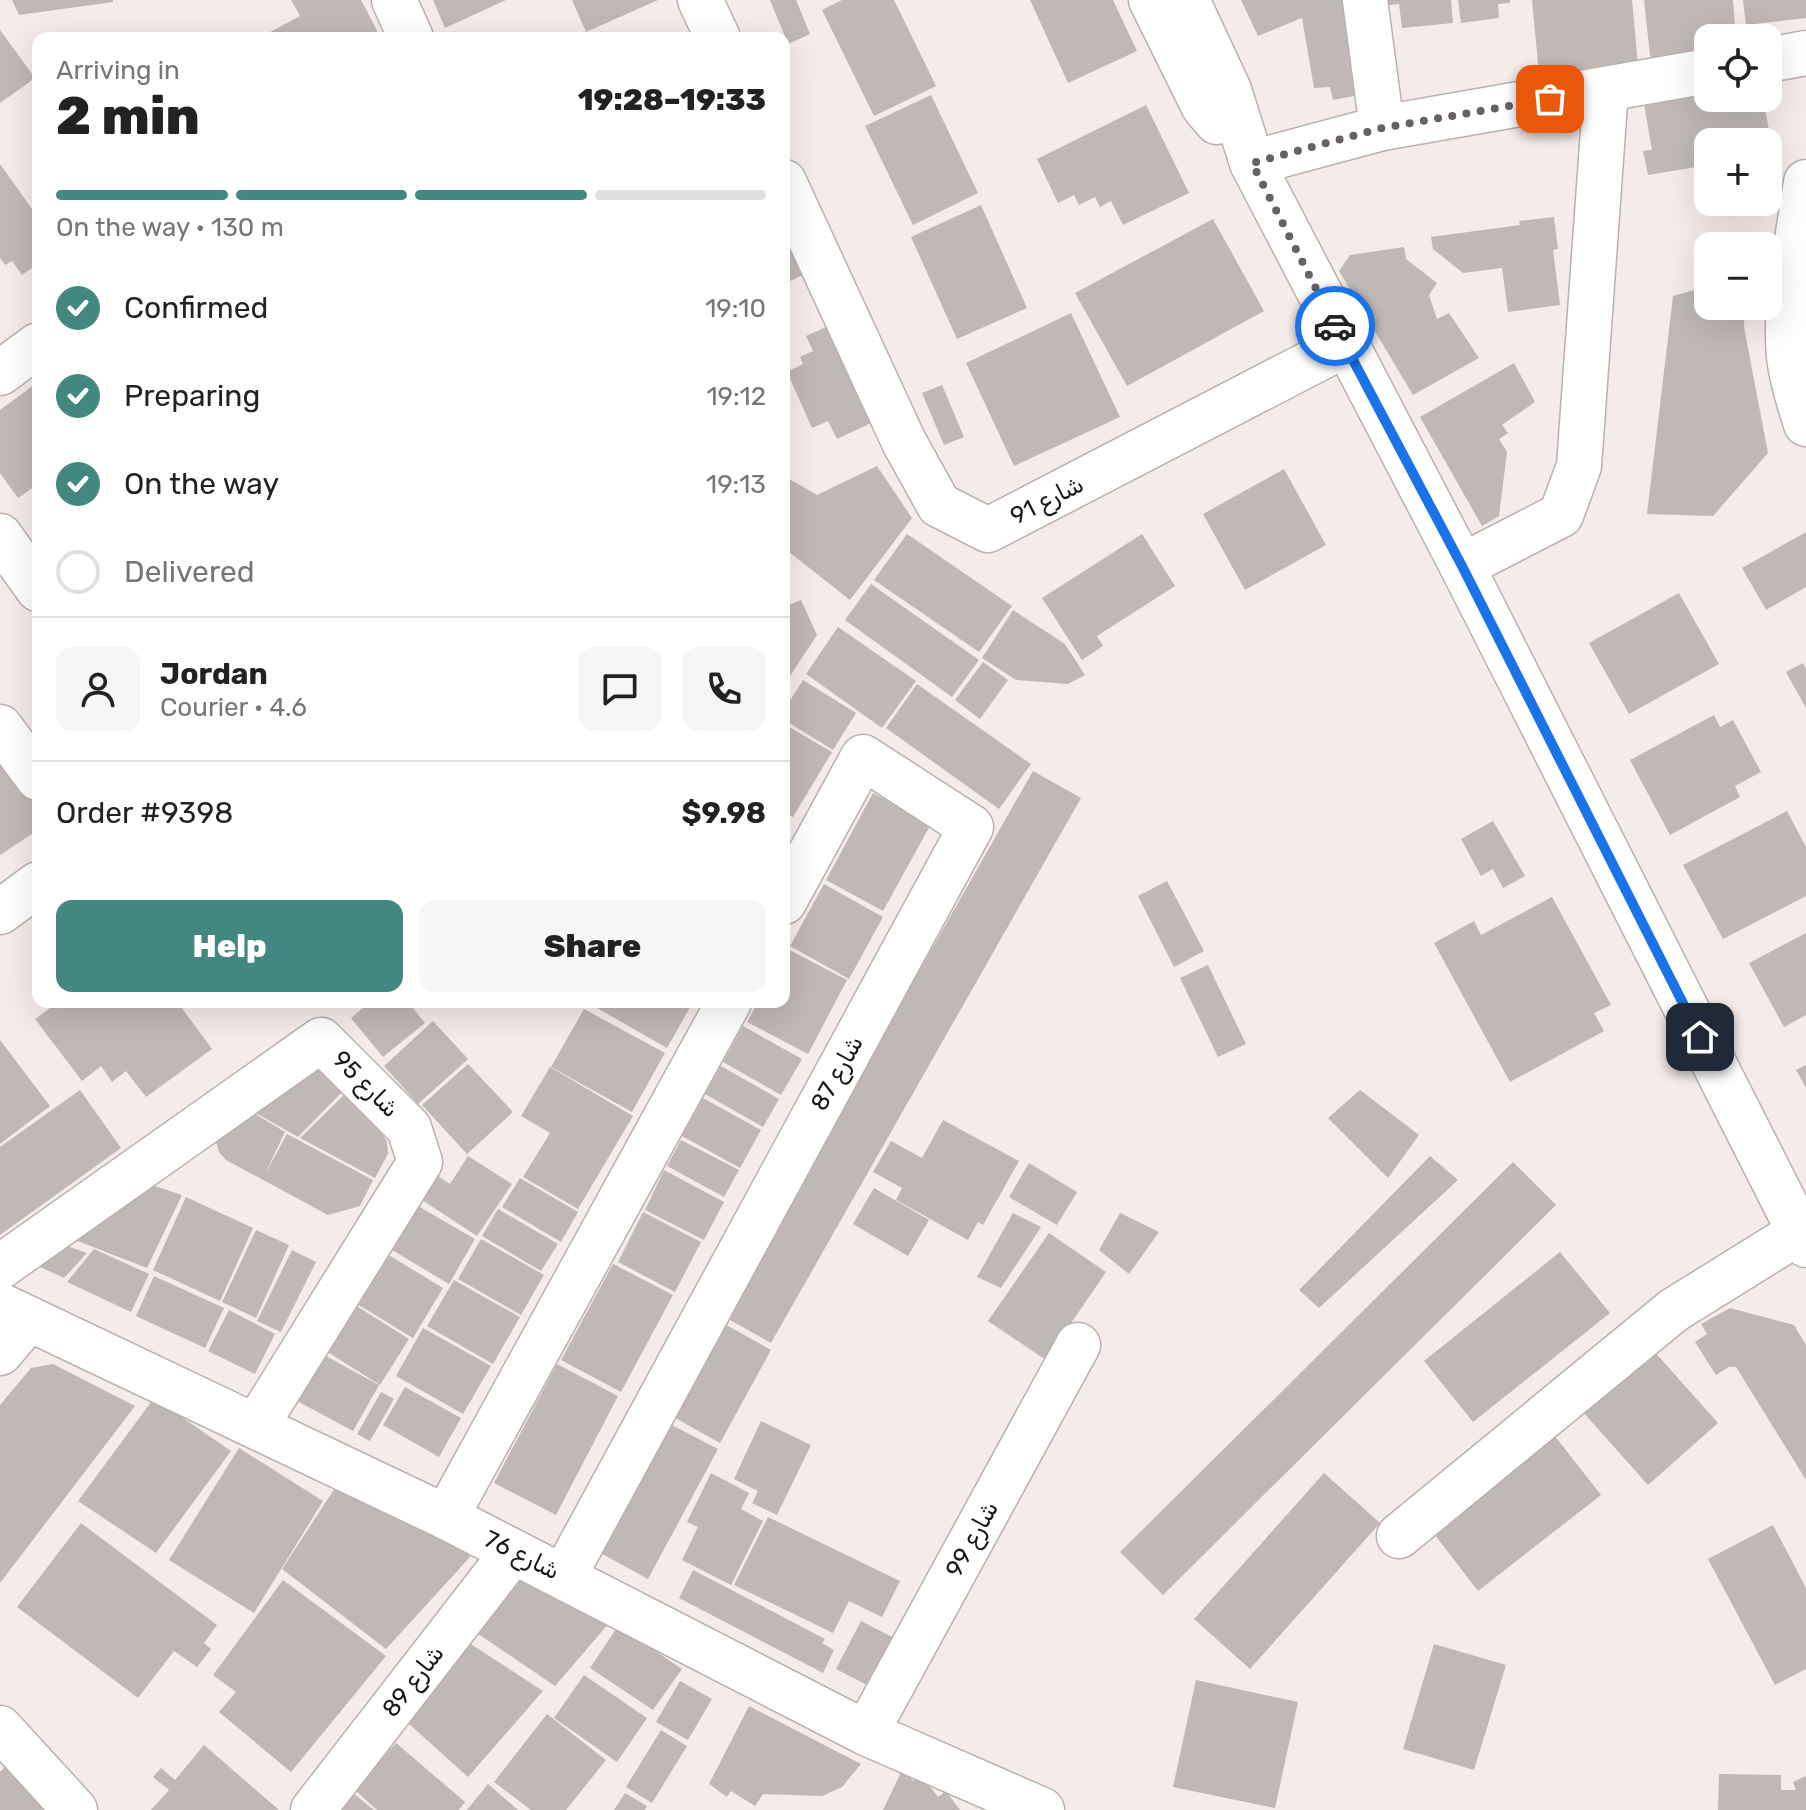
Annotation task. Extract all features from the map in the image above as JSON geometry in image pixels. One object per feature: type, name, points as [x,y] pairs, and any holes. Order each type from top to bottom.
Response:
[{"type":"street","points":[[394,0],[408,32]]},
{"type":"street","points":[[700,0],[715,32]]},
{"type":"street","points":[[1151,0],[1204,107],[1252,163]]},
{"type":"street","points":[[1187,0],[1229,90],[1252,163],[1804,1235],[1674,1310],[1399,1536]]},
{"type":"street","points":[[1365,0],[1382,128]]},
{"type":"street","points":[[1782,57],[1806,53]]},
{"type":"street","points":[[1252,163],[1382,128],[1694,73]]},
{"type":"street","points":[[1462,566],[1561,515],[1579,466],[1606,89]]},
{"type":"street","points":[[1806,182],[1789,303],[1789,357],[1806,424]]},
{"type":"street","name":"شارع 91","points":[[790,195],[904,442],[939,505],[988,530],[1345,345]]},
{"type":"street","points":[[0,373],[32,349]]},
{"type":"street","points":[[0,536],[32,581]]},
{"type":"street","points":[[0,727],[32,770]]},
{"type":"street","name":"شارع 87","points":[[564,1576],[971,827],[863,757],[790,891]]},
{"type":"street","points":[[0,912],[32,888]]},
{"type":"street","points":[[446,1517],[726,1008]]},
{"type":"street","name":"شارع 95","points":[[0,1267],[321,1040],[409,1128],[420,1162],[256,1426]]},
{"type":"street","points":[[0,1353],[14,1312]]},
{"type":"street","name":"شارع 76","points":[[14,1312],[446,1517],[866,1733],[1042,1810]]},
{"type":"street","name":"شارع 99","points":[[866,1733],[1078,1345]]},
{"type":"street","name":"شارع 89","points":[[313,1810],[513,1552]]},
{"type":"street","points":[[0,1728],[75,1810]]},
{"type":"building","points":[[12,0],[113,0],[113,2],[19,15]]},
{"type":"building","points":[[291,0],[361,0],[378,32],[270,32],[300,16]]},
{"type":"building","points":[[433,0],[506,0],[445,28]]},
{"type":"building","points":[[572,0],[658,0],[586,32]]},
{"type":"building","points":[[770,0],[796,0],[810,34],[790,43],[790,32],[783,32]]},
{"type":"building","points":[[842,0],[894,0],[936,86],[874,116],[822,10]]},
{"type":"building","points":[[1030,0],[1113,0],[1137,51],[1068,83]]},
{"type":"building","points":[[1241,0],[1342,0],[1359,95],[1333,100],[1330,87],[1314,88],[1302,18],[1258,36]]},
{"type":"building","points":[[1388,0],[1451,0],[1453,23],[1402,28],[1399,4],[1389,5]]},
{"type":"building","points":[[1458,0],[1510,0],[1510,3],[1498,4],[1499,18],[1461,23]]},
{"type":"building","points":[[1532,0],[1632,0],[1638,65],[1539,74]]},
{"type":"building","points":[[1644,0],[1733,0],[1735,24],[1694,24],[1694,59],[1651,64]]},
{"type":"building","points":[[1743,0],[1806,0],[1806,18],[1746,24]]},
{"type":"building","points":[[0,30],[32,74],[32,80],[0,103]]},
{"type":"building","points":[[931,95],[978,193],[913,225],[865,126]]},
{"type":"building","points":[[1694,95],[1694,112],[1766,112],[1769,128],[1694,128],[1694,167],[1648,175],[1643,151],[1652,150],[1644,104]]},
{"type":"building","points":[[1146,105],[1189,193],[1123,225],[1111,201],[1100,207],[1095,197],[1079,205],[1074,195],[1058,203],[1037,159]]},
{"type":"building","points":[[0,164],[32,209],[32,268],[22,275],[12,261],[5,265],[0,258]]},
{"type":"building","points":[[790,204],[819,267],[790,281]]},
{"type":"building","points":[[981,205],[1027,308],[957,339],[911,237]]},
{"type":"building","points":[[1554,217],[1558,249],[1553,250],[1560,305],[1508,312],[1502,268],[1463,273],[1433,249],[1431,237],[1520,225],[1519,221]]},
{"type":"building","points":[[1213,219],[1264,311],[1127,386],[1075,293]]},
{"type":"building","points":[[1404,247],[1406,259],[1437,283],[1429,295],[1437,319],[1449,313],[1479,358],[1413,395],[1339,271],[1350,255]]},
{"type":"building","points":[[1694,290],[1694,320],[1744,320],[1768,453],[1713,516],[1647,514],[1673,296]]},
{"type":"building","points":[[1071,313],[1120,417],[1014,466],[966,363]]},
{"type":"building","points":[[826,327],[832,340],[846,334],[884,417],[837,439],[828,421],[812,428],[790,379],[790,370],[803,364],[800,357],[813,351],[806,336]]},
{"type":"building","points":[[1514,363],[1535,402],[1502,425],[1508,433],[1499,439],[1507,452],[1499,516],[1482,526],[1420,417]]},
{"type":"building","points":[[942,385],[964,437],[944,445],[922,393]]},
{"type":"building","points":[[32,386],[32,488],[18,498],[0,473],[0,410]]},
{"type":"building","points":[[877,466],[912,518],[850,600],[790,553],[790,479],[817,495]]},
{"type":"building","points":[[1284,469],[1326,545],[1245,590],[1203,514]]},
{"type":"building","points":[[1806,532],[1806,587],[1766,610],[1742,568]]},
{"type":"building","points":[[907,534],[1012,606],[979,652],[874,580]]},
{"type":"building","points":[[1142,534],[1175,586],[1097,636],[1103,646],[1082,660],[1042,598]]},
{"type":"building","points":[[871,584],[979,660],[952,697],[845,620]]},
{"type":"building","points":[[1679,593],[1719,664],[1629,714],[1589,643]]},
{"type":"building","points":[[801,600],[817,635],[790,676],[790,605]]},
{"type":"building","points":[[1013,610],[1065,644],[1085,675],[1068,684],[1016,680],[982,658]]},
{"type":"building","points":[[838,627],[916,681],[882,728],[806,674]]},
{"type":"building","points":[[983,662],[1008,680],[980,719],[955,700]]},
{"type":"building","points":[[1803,663],[1806,669],[1806,708],[1786,672]]},
{"type":"building","points":[[803,680],[856,713],[833,750],[790,724],[790,701]]},
{"type":"building","points":[[917,684],[1031,764],[999,809],[886,728]]},
{"type":"building","points":[[1714,715],[1720,727],[1733,720],[1761,772],[1735,786],[1740,797],[1670,835],[1630,760]]},
{"type":"building","points":[[790,728],[832,752],[793,817],[790,815]]},
{"type":"building","points":[[0,749],[32,784],[32,834],[0,855]]},
{"type":"building","points":[[1033,771],[1081,798],[771,1343],[723,1316]]},
{"type":"building","points":[[873,793],[931,824],[883,911],[826,880]]},
{"type":"building","points":[[1787,811],[1806,847],[1806,896],[1723,939],[1683,865]]},
{"type":"building","points":[[1493,821],[1525,876],[1503,888],[1493,869],[1481,876],[1461,839]]},
{"type":"building","points":[[1167,881],[1204,951],[1174,967],[1138,896]]},
{"type":"building","points":[[824,884],[883,917],[849,979],[790,946]]},
{"type":"building","points":[[1552,897],[1611,1005],[1594,1013],[1604,1031],[1510,1082],[1434,943],[1474,921],[1481,935]]},
{"type":"building","points":[[1806,933],[1806,1015],[1784,1027],[1749,963]]},
{"type":"building","points":[[790,950],[847,980],[808,1054],[747,1022],[755,1008],[790,1008]]},
{"type":"building","points":[[1208,965],[1246,1044],[1218,1057],[1180,978]]},
{"type":"building","points":[[50,1008],[182,1008],[212,1049],[146,1097],[126,1071],[112,1082],[101,1066],[82,1081],[35,1019]]},
{"type":"building","points":[[363,1008],[413,1008],[425,1023],[383,1057],[351,1018]]},
{"type":"building","points":[[597,1008],[690,1008],[667,1048]]},
{"type":"building","points":[[584,1009],[665,1053],[632,1112],[551,1067]]},
{"type":"building","points":[[433,1021],[468,1059],[418,1104],[384,1066]]},
{"type":"building","points":[[743,1026],[802,1059],[781,1095],[723,1062]]},
{"type":"building","points":[[0,1040],[50,1106],[0,1144]]},
{"type":"building","points":[[468,1064],[513,1112],[467,1154],[422,1105]]},
{"type":"building","points":[[1806,1065],[1806,1088],[1796,1070]]},
{"type":"building","points":[[721,1066],[779,1099],[763,1127],[705,1094]]},
{"type":"building","points":[[550,1067],[633,1116],[578,1209],[523,1177],[550,1133],[521,1116]]},
{"type":"building","points":[[311,1069],[328,1072],[344,1090],[298,1137],[254,1112]]},
{"type":"building","points":[[80,1090],[121,1148],[0,1235],[0,1147]]},
{"type":"building","points":[[1360,1090],[1419,1135],[1388,1178],[1328,1118]]},
{"type":"building","points":[[345,1094],[376,1124],[387,1142],[388,1154],[375,1178],[300,1138]]},
{"type":"building","points":[[703,1098],[761,1130],[740,1168],[682,1136]]},
{"type":"building","points":[[252,1112],[285,1132],[265,1174],[287,1134],[373,1180],[360,1206],[328,1215],[226,1160],[216,1142],[220,1134]]},
{"type":"building","points":[[943,1120],[1019,1161],[983,1225],[978,1222],[968,1240],[896,1200],[902,1188],[873,1172],[891,1141],[922,1158]]},
{"type":"building","points":[[681,1140],[739,1170],[724,1197],[667,1166]]},
{"type":"building","points":[[468,1156],[512,1184],[477,1236],[422,1200],[438,1176],[450,1184]]},
{"type":"building","points":[[1430,1156],[1458,1180],[1319,1308],[1299,1290]]},
{"type":"building","points":[[1513,1162],[1556,1205],[1163,1595],[1120,1552]]},
{"type":"building","points":[[1029,1163],[1077,1192],[1057,1225],[1009,1197]]},
{"type":"building","points":[[664,1170],[724,1202],[704,1240],[645,1210]]},
{"type":"building","points":[[520,1178],[578,1212],[561,1242],[502,1207]]},
{"type":"building","points":[[140,1181],[182,1195],[147,1268],[70,1238]]},
{"type":"building","points":[[874,1188],[929,1220],[908,1256],[853,1224]]},
{"type":"building","points":[[186,1197],[253,1228],[220,1301],[153,1270]]},
{"type":"building","points":[[418,1206],[475,1239],[449,1284],[392,1250]]},
{"type":"building","points":[[498,1209],[558,1244],[541,1271],[482,1236]]},
{"type":"building","points":[[643,1212],[701,1242],[675,1292],[618,1262]]},
{"type":"building","points":[[1013,1213],[1041,1227],[1001,1288],[977,1277]]},
{"type":"building","points":[[1120,1213],[1159,1232],[1129,1274],[1099,1250]]},
{"type":"building","points":[[256,1230],[289,1245],[256,1318],[222,1302]]},
{"type":"building","points":[[1049,1233],[1106,1272],[1046,1360],[988,1321]]},
{"type":"building","points":[[481,1239],[544,1275],[521,1315],[458,1279]]},
{"type":"building","points":[[64,1245],[87,1253],[64,1278],[38,1266]]},
{"type":"building","points":[[94,1249],[149,1274],[131,1312],[67,1282]]},
{"type":"building","points":[[292,1250],[316,1262],[281,1332],[257,1321]]},
{"type":"building","points":[[1560,1252],[1610,1313],[1473,1422],[1424,1361]]},
{"type":"building","points":[[387,1254],[443,1288],[413,1338],[357,1304]]},
{"type":"building","points":[[613,1264],[673,1295],[621,1392],[561,1360]]},
{"type":"building","points":[[154,1276],[224,1308],[205,1348],[136,1316]]},
{"type":"building","points":[[454,1280],[520,1317],[493,1364],[427,1326]]},
{"type":"building","points":[[355,1305],[409,1339],[380,1385],[326,1351]]},
{"type":"building","points":[[1730,1308],[1794,1325],[1806,1345],[1806,1480],[1736,1367],[1729,1367],[1716,1375],[1695,1342],[1707,1334],[1701,1324]]},
{"type":"building","points":[[229,1310],[275,1334],[255,1374],[208,1351]]},
{"type":"building","points":[[721,1322],[771,1350],[720,1443],[670,1415]]},
{"type":"building","points":[[423,1328],[491,1366],[463,1414],[396,1376]]},
{"type":"building","points":[[1652,1349],[1718,1423],[1648,1485],[1582,1411]]},
{"type":"building","points":[[322,1354],[379,1385],[353,1431],[297,1401]]},
{"type":"building","points":[[53,1364],[135,1406],[0,1583],[0,1405],[31,1368]]},
{"type":"building","points":[[557,1364],[618,1396],[556,1515],[494,1483]]},
{"type":"building","points":[[405,1387],[461,1418],[439,1457],[383,1425]]},
{"type":"building","points":[[381,1392],[394,1399],[370,1441],[357,1434]]},
{"type":"building","points":[[154,1398],[231,1451],[156,1553],[78,1501]]},
{"type":"building","points":[[664,1421],[718,1449],[648,1579],[595,1550]]},
{"type":"building","points":[[761,1421],[811,1445],[777,1515],[752,1503],[758,1491],[734,1479]]},
{"type":"building","points":[[1554,1435],[1601,1495],[1478,1591],[1431,1530]]},
{"type":"building","points":[[239,1448],[323,1501],[254,1613],[169,1560]]},
{"type":"building","points":[[711,1473],[749,1493],[741,1509],[763,1521],[731,1585],[682,1560],[698,1527],[687,1522]]},
{"type":"building","points":[[1324,1473],[1380,1523],[1250,1669],[1194,1619]]},
{"type":"building","points":[[337,1485],[465,1545],[470,1557],[386,1649],[282,1569]]},
{"type":"building","points":[[768,1517],[900,1581],[882,1617],[849,1601],[833,1633],[734,1585]]},
{"type":"building","points":[[81,1523],[217,1625],[204,1643],[211,1649],[197,1667],[174,1651],[138,1698],[17,1607]]},
{"type":"building","points":[[1773,1525],[1806,1588],[1806,1669],[1775,1685],[1708,1559]]},
{"type":"building","points":[[693,1570],[825,1639],[822,1643],[834,1650],[823,1673],[679,1598]]},
{"type":"building","points":[[516,1575],[610,1622],[555,1686],[471,1629]]},
{"type":"building","points":[[283,1580],[386,1656],[291,1772],[219,1712],[236,1692],[213,1675]]},
{"type":"building","points":[[861,1621],[898,1640],[873,1688],[836,1669]]},
{"type":"building","points":[[618,1626],[682,1669],[653,1710],[590,1668]]},
{"type":"building","points":[[460,1637],[543,1691],[468,1777],[398,1714]]},
{"type":"building","points":[[1434,1644],[1506,1665],[1474,1770],[1403,1749]]},
{"type":"building","points":[[584,1675],[647,1718],[617,1762],[554,1718]]},
{"type":"building","points":[[1196,1680],[1298,1702],[1275,1808],[1173,1787]]},
{"type":"building","points":[[680,1681],[712,1699],[688,1740],[656,1722]]},
{"type":"building","points":[[749,1706],[861,1764],[842,1787],[822,1796],[763,1794],[755,1806],[731,1791],[727,1797],[709,1784]]},
{"type":"building","points":[[547,1714],[606,1760],[566,1810],[531,1810],[494,1782]]},
{"type":"building","points":[[661,1730],[687,1746],[652,1803],[626,1787]]},
{"type":"building","points":[[396,1743],[465,1802],[459,1810],[377,1810],[355,1790]]},
{"type":"building","points":[[204,1745],[279,1810],[151,1810],[169,1790],[153,1777],[161,1768],[175,1780]]},
{"type":"building","points":[[6,1766],[47,1810],[0,1810],[0,1772]]},
{"type":"building","points":[[903,1768],[913,1781],[921,1775],[938,1797],[946,1791],[960,1810],[883,1810]]},
{"type":"building","points":[[1719,1774],[1781,1775],[1781,1790],[1796,1790],[1793,1782],[1806,1776],[1806,1810],[1718,1810]]},
{"type":"building","points":[[488,1784],[518,1810],[467,1810]]},
{"type":"building","points":[[352,1792],[374,1810],[338,1810]]},
{"type":"building","points":[[625,1793],[647,1806],[645,1810],[614,1810]]},
{"type":"way so far","points":[[1335,326],[1252,163],[1382,128],[1550,99]]},
{"type":"route","points":[[1335,326],[1462,566],[1700,1037]]}]
